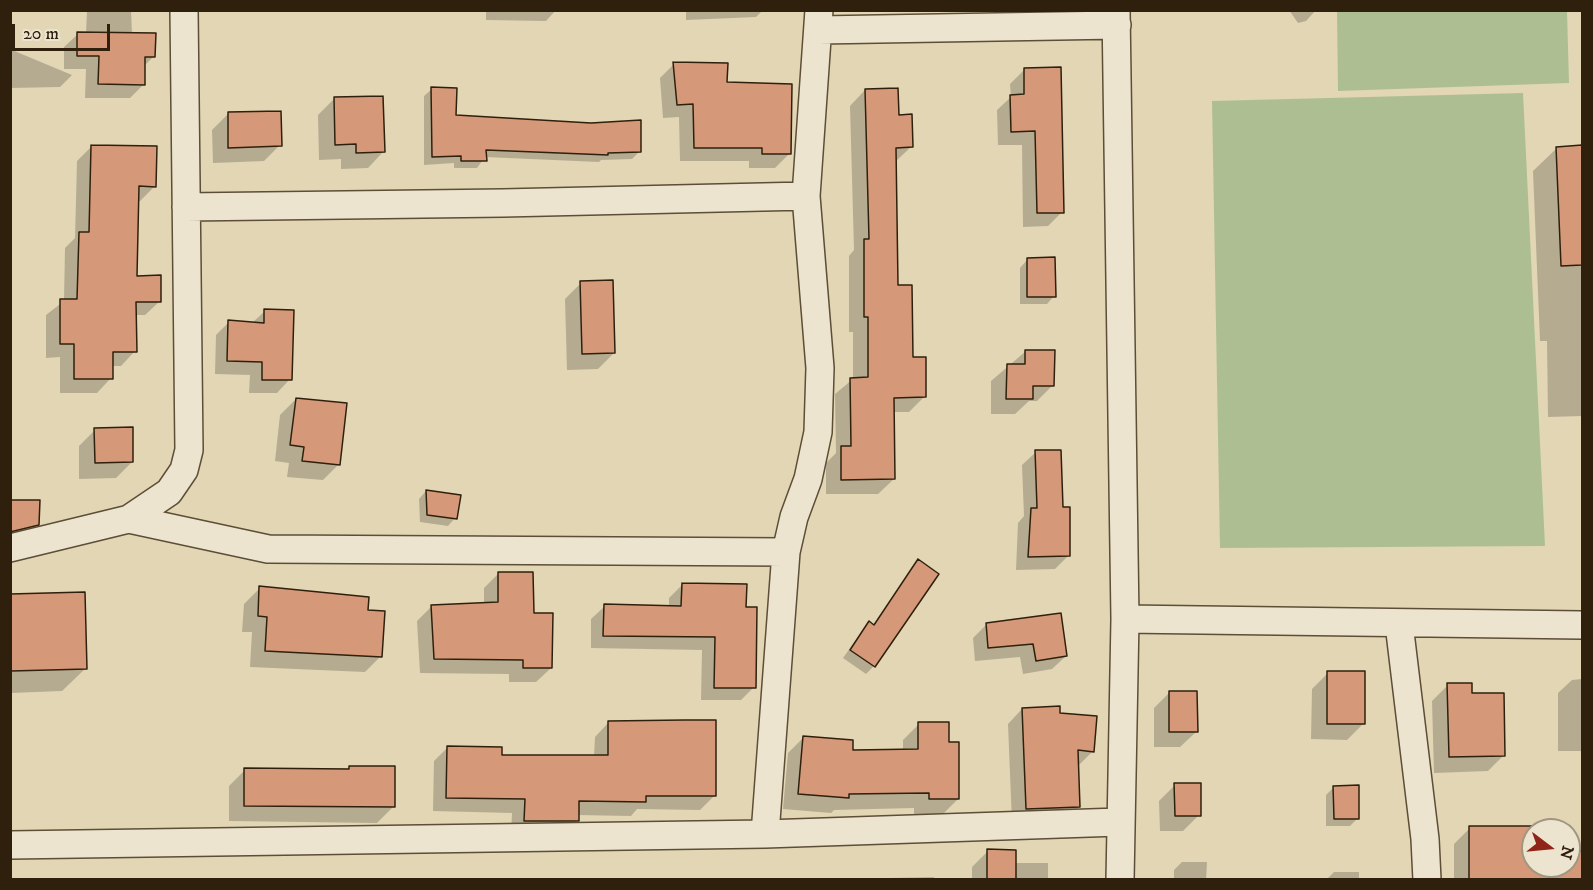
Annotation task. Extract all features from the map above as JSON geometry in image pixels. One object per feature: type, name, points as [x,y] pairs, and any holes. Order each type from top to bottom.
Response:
[{"type":"street","points":[[10,548],[129,519],[169,492],[184,470],[189,450],[184,10]]},
{"type":"street","points":[[765,834],[786,552],[794,517],[808,479],[818,432],[820,368],[806,196],[819,20],[1117,18],[1125,619],[1119,822],[1120,879]]},
{"type":"street","points":[[186,207],[806,196]]},
{"type":"street","points":[[129,519],[268,549],[786,552]]},
{"type":"street","points":[[1125,619],[1582,625]]},
{"type":"street","points":[[1398,624],[1425,839],[1427,879]]},
{"type":"street","points":[[10,845],[765,834],[1119,822]]},
{"type":"green space","points":[[1337,11],[1567,11],[1569,83],[1338,91]]},
{"type":"green space","points":[[1523,93],[1545,546],[1220,548],[1212,101]]},
{"type":"building","points":[[77,32],[156,33],[155,57],[145,57],[145,85],[98,84],[99,56],[77,56]]},
{"type":"building","points":[[673,62],[728,63],[727,82],[792,84],[791,154],[762,154],[762,148],[694,148],[693,104],[677,105]]},
{"type":"building","points":[[1061,67],[1064,213],[1037,213],[1035,131],[1011,132],[1010,95],[1024,94],[1024,68]]},
{"type":"building","points":[[431,87],[457,88],[456,115],[591,123],[641,120],[641,152],[608,153],[608,155],[486,150],[487,161],[461,161],[461,156],[432,157]]},
{"type":"building","points":[[898,88],[899,115],[912,114],[913,147],[896,148],[898,285],[912,285],[913,357],[926,357],[926,397],[894,398],[895,479],[841,480],[841,446],[851,446],[850,378],[868,377],[868,317],[864,317],[864,239],[869,239],[865,89]]},
{"type":"building","points":[[383,96],[385,152],[356,153],[356,144],[335,145],[334,97]]},
{"type":"building","points":[[281,111],[282,146],[228,148],[228,112]]},
{"type":"building","points":[[91,145],[157,146],[156,187],[139,186],[137,276],[161,275],[161,302],[136,302],[137,352],[113,352],[113,379],[74,379],[74,344],[60,344],[60,299],[77,299],[79,232],[89,232]]},
{"type":"building","points":[[1582,145],[1582,265],[1561,266],[1556,147]]},
{"type":"building","points":[[1055,257],[1056,297],[1027,297],[1027,258]]},
{"type":"building","points":[[613,280],[615,353],[582,354],[580,281]]},
{"type":"building","points":[[264,309],[294,310],[292,380],[262,380],[262,362],[227,361],[228,320],[264,323]]},
{"type":"building","points":[[1025,350],[1055,350],[1054,386],[1033,386],[1033,399],[1006,399],[1007,364],[1025,364]]},
{"type":"building","points":[[296,398],[347,403],[340,465],[302,461],[304,447],[290,445]]},
{"type":"building","points":[[133,427],[133,462],[95,463],[94,428]]},
{"type":"building","points":[[1035,450],[1061,450],[1063,507],[1070,507],[1070,556],[1028,557],[1031,508],[1037,508]]},
{"type":"building","points":[[426,490],[461,495],[457,519],[427,515]]},
{"type":"building","points":[[10,500],[40,500],[39,525],[10,532]]},
{"type":"building","points":[[918,559],[939,574],[875,667],[850,650],[869,621],[874,625]]},
{"type":"building","points":[[498,572],[533,572],[534,613],[553,613],[552,668],[523,668],[523,660],[434,659],[431,605],[498,602]]},
{"type":"building","points":[[682,583],[747,584],[746,607],[757,607],[756,688],[714,688],[715,637],[603,636],[604,604],[681,606]]},
{"type":"building","points":[[259,586],[369,597],[368,610],[385,611],[382,657],[265,651],[267,617],[258,616]]},
{"type":"building","points":[[85,592],[87,669],[11,671],[10,594]]},
{"type":"building","points":[[1061,613],[1067,656],[1036,661],[1033,644],[988,648],[986,623]]},
{"type":"building","points":[[1327,671],[1365,671],[1365,724],[1327,724]]},
{"type":"building","points":[[1447,683],[1472,683],[1472,693],[1504,693],[1505,756],[1449,757]]},
{"type":"building","points":[[1169,691],[1197,691],[1198,732],[1169,732]]},
{"type":"building","points":[[1060,706],[1060,713],[1097,716],[1094,752],[1078,750],[1080,807],[1026,809],[1022,708]]},
{"type":"building","points":[[716,720],[716,796],[646,796],[646,802],[579,801],[579,821],[524,821],[525,799],[446,798],[447,746],[502,747],[502,755],[608,755],[608,721]]},
{"type":"building","points":[[918,722],[949,722],[949,742],[959,742],[959,799],[929,799],[929,793],[849,794],[849,798],[798,794],[803,736],[853,740],[853,750],[918,749]]},
{"type":"building","points":[[349,766],[395,766],[395,807],[244,806],[244,768],[349,769]]},
{"type":"building","points":[[1174,783],[1201,783],[1201,816],[1175,816]]},
{"type":"building","points":[[1359,785],[1359,819],[1334,819],[1333,786]]},
{"type":"building","points":[[1469,826],[1521,826],[1521,878],[1581,878],[1582,851],[1582,879],[1469,879]]},
{"type":"building","points":[[987,849],[1016,850],[1016,879],[987,879]]}]
